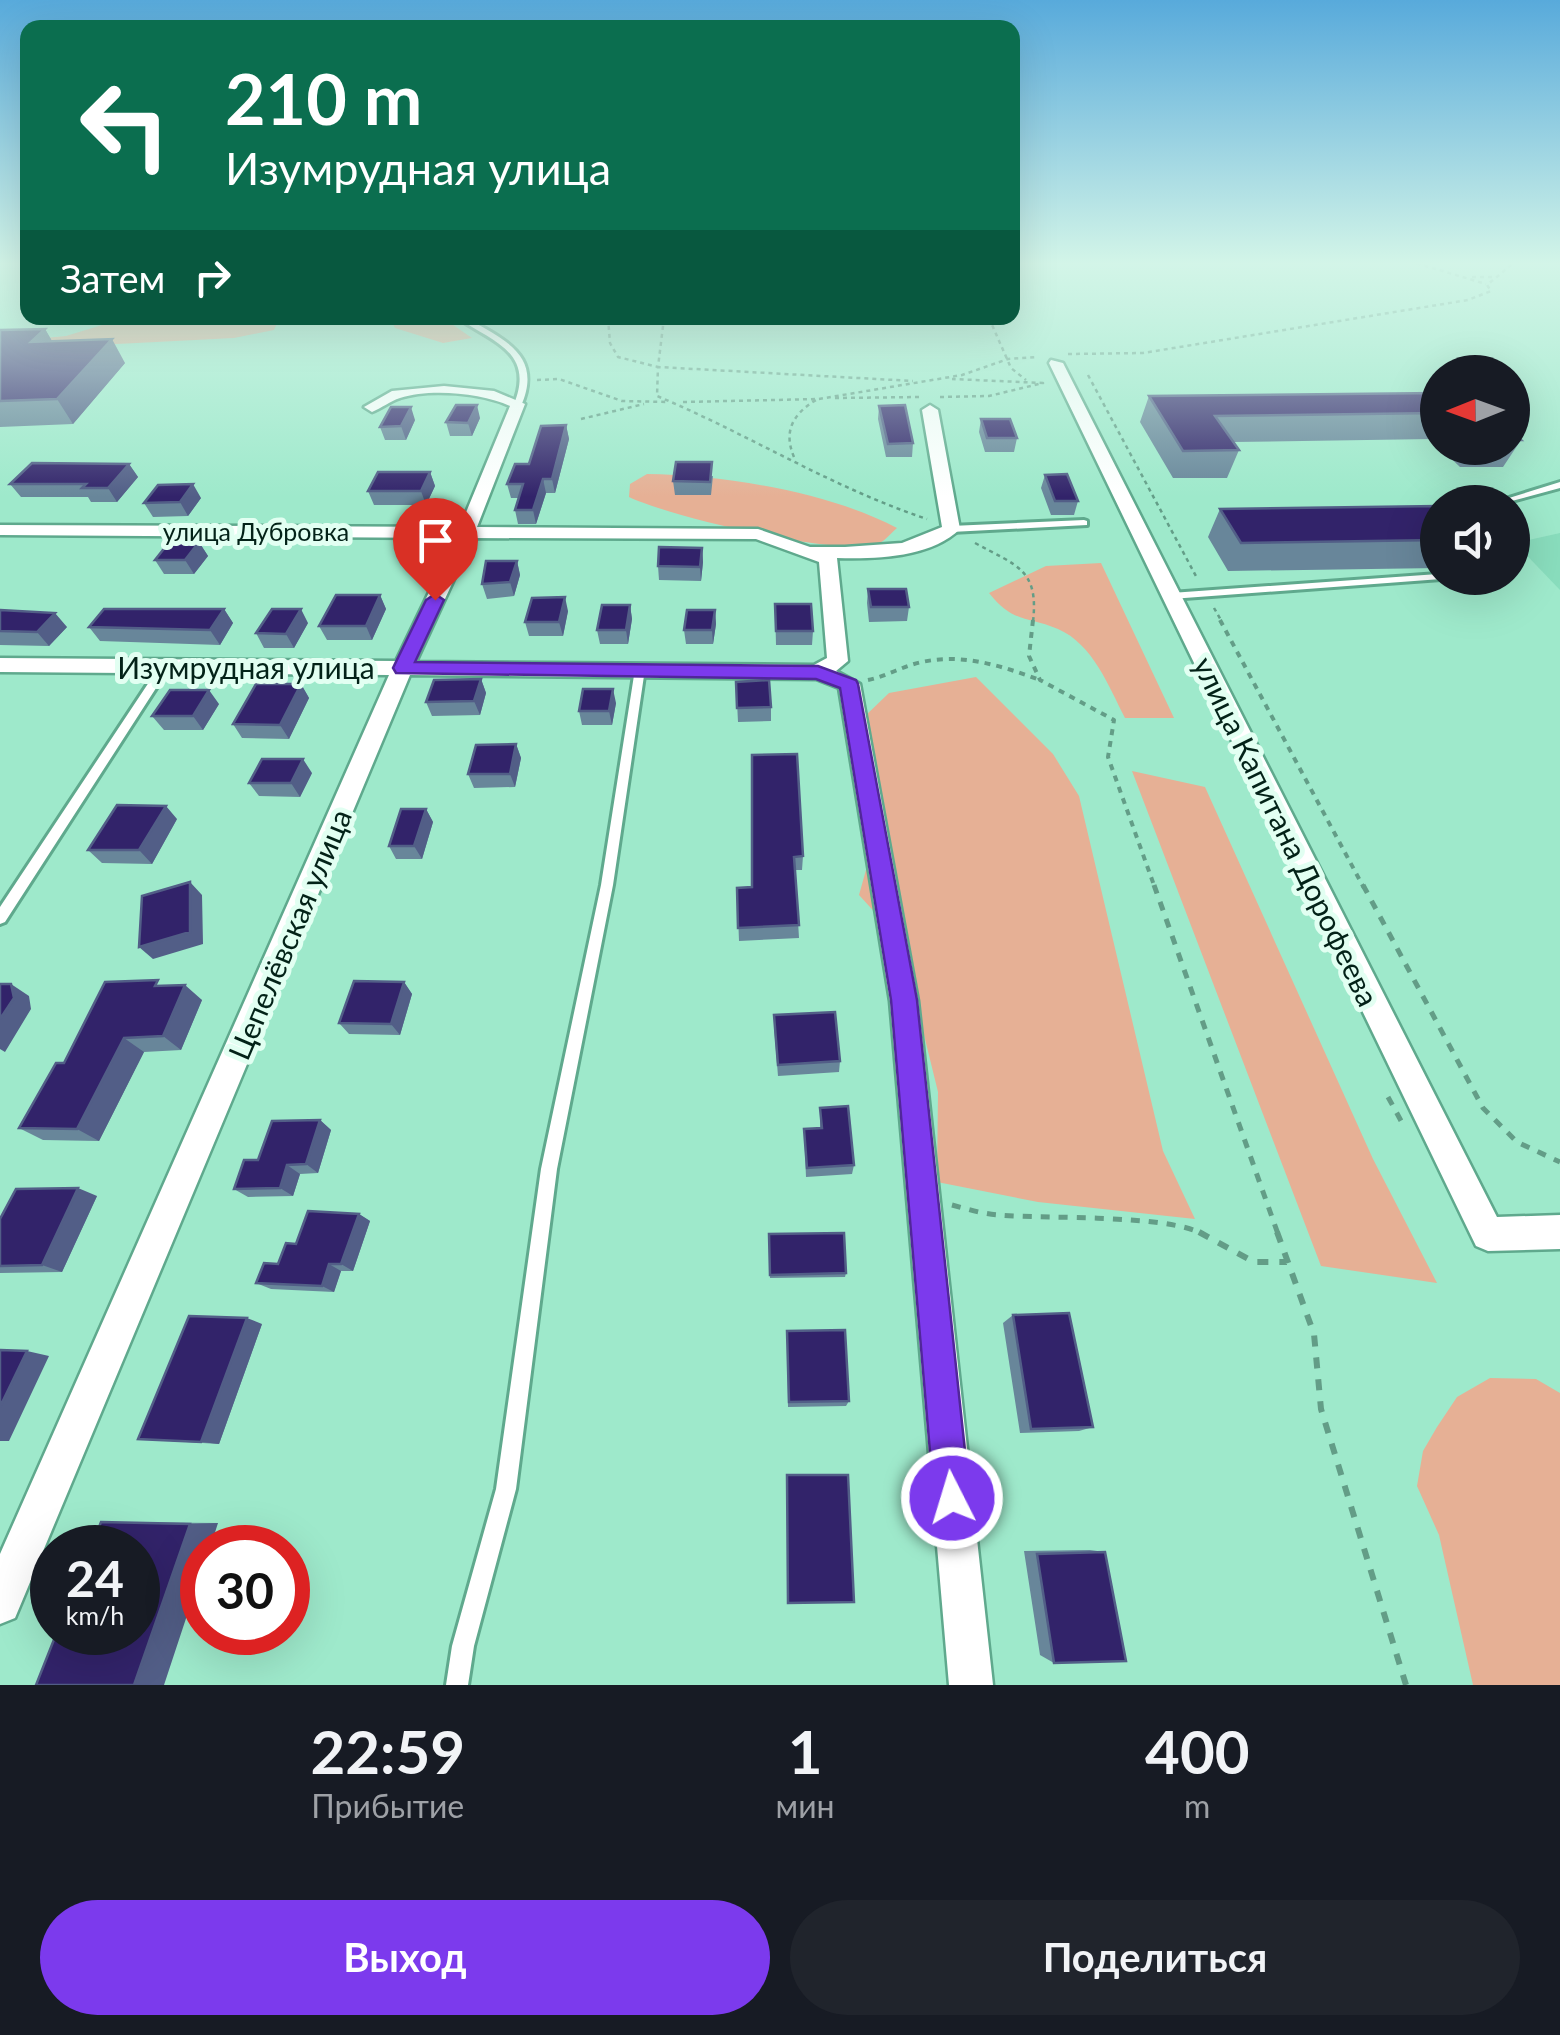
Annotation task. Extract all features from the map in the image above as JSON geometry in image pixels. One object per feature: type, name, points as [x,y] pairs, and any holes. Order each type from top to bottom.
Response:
[{"type":"street","name":"улица Капитана Дорофеева","points":[[1048,363],[1171,596],[1488,1234],[1560,1232]]},
{"type":"street","points":[[372,407],[401,393],[475,392],[507,397],[522,392]]},
{"type":"street","name":"Цепелёвская улица","points":[[0,1602],[403,668],[467,531],[522,392]]},
{"type":"street","points":[[930,410],[951,528]]},
{"type":"street","name":"улица Дубровка","points":[[0,530],[758,534],[809,552],[901,548],[936,539],[951,528]]},
{"type":"street","points":[[809,552],[828,559],[838,661],[834,678],[904,1000],[971,1685]]},
{"type":"street","name":"Изумрудная улица","points":[[0,665],[640,669],[834,678]]},
{"type":"lane","points":[[499,340],[518,359],[522,392]]},
{"type":"lane","points":[[1530,493],[1560,484]]},
{"type":"lane","points":[[951,528],[1084,523]]},
{"type":"lane","points":[[1171,596],[1420,578]]},
{"type":"lane","points":[[0,918],[164,666]]},
{"type":"lane","points":[[457,1685],[462,1646],[506,1489],[548,1170],[607,885],[640,669]]},
{"type":"path","points":[[609,340],[614,355],[622,362],[658,368],[726,368],[844,380],[928,381],[979,378],[1048,363],[1228,340]]},
{"type":"path","points":[[661,340],[657,396],[678,402],[881,505],[951,528],[1025,571],[1036,593],[1029,656],[1040,680]]},
{"type":"path","points":[[999,340],[1015,374],[1048,363]]},
{"type":"path","points":[[796,460],[788,441],[791,424],[808,404],[819,399],[928,381],[998,365],[1008,359],[1048,363]]},
{"type":"path","points":[[522,392],[559,379],[622,401],[648,403],[989,396],[1048,363]]},
{"type":"path","points":[[1088,375],[1483,1108],[1506,1136],[1531,1154],[1560,1162]]},
{"type":"path","points":[[581,420],[648,403]]},
{"type":"path","points":[[834,678],[878,678],[908,665],[955,656],[990,662],[1040,680],[1114,720],[1108,757],[1314,1334],[1321,1409],[1406,1685]]},
{"type":"path","points":[[923,1199],[994,1215],[1137,1222],[1194,1229],[1254,1262],[1288,1262]]},
{"type":"shaded area","points":[[26,340],[202,340],[0,350],[0,342]]},
{"type":"shaded area","points":[[647,474],[742,482],[808,495],[897,528],[881,542],[858,546],[754,533],[629,497],[630,484]]},
{"type":"shaded area","points":[[1560,533],[1560,590],[1530,559],[1530,540]]},
{"type":"shaded area","points":[[1101,563],[1174,718],[1125,718],[1099,668],[1081,645],[1058,629],[1013,614],[989,593],[1046,566]]},
{"type":"shaded area","points":[[976,677],[1053,754],[1079,796],[1163,1151],[1195,1219],[1038,1202],[937,1182],[938,1092],[901,941],[859,895],[871,852],[847,750],[864,717],[889,693]]},
{"type":"shaded area","points":[[1132,771],[1205,787],[1373,1159],[1437,1283],[1321,1266]]},
{"type":"shaded area","points":[[1490,1378],[1536,1379],[1560,1393],[1560,1685],[1473,1685],[1439,1535],[1417,1486],[1423,1451],[1457,1397]]},
{"type":"building","points":[[0,340],[111,340],[57,399],[0,401]]},
{"type":"building","points":[[1420,393],[1420,413],[1215,416],[1239,450],[1183,451],[1149,396]]},
{"type":"building","points":[[456,405],[477,405],[468,423],[446,422]]},
{"type":"building","points":[[905,405],[913,443],[888,444],[879,406]]},
{"type":"building","points":[[391,407],[411,407],[401,426],[380,427]]},
{"type":"building","points":[[981,419],[1010,419],[1017,438],[987,438]]},
{"type":"building","points":[[566,425],[552,479],[543,479],[533,510],[515,510],[523,484],[507,484],[515,464],[529,464],[541,426]]},
{"type":"building","points":[[676,462],[712,462],[710,482],[673,481]]},
{"type":"building","points":[[32,463],[129,464],[108,488],[82,488],[86,484],[10,484]]},
{"type":"building","points":[[378,472],[430,472],[421,491],[368,491]]},
{"type":"building","points":[[1067,474],[1078,501],[1055,501],[1045,475]]},
{"type":"building","points":[[193,484],[180,502],[144,503],[158,485]]},
{"type":"building","points":[[1420,506],[1420,540],[1241,543],[1220,509]]},
{"type":"building","points":[[170,541],[199,542],[185,560],[155,560]]},
{"type":"building","points":[[659,547],[702,548],[700,567],[658,566]]},
{"type":"building","points":[[486,561],[517,561],[510,582],[482,584]]},
{"type":"building","points":[[868,589],[906,589],[909,607],[871,607]]},
{"type":"building","points":[[336,595],[380,595],[366,626],[319,626]]},
{"type":"building","points":[[565,597],[559,622],[525,622],[532,598]]},
{"type":"building","points":[[775,604],[811,604],[813,631],[776,631]]},
{"type":"building","points":[[602,605],[630,605],[626,630],[597,630]]},
{"type":"building","points":[[104,609],[224,609],[210,630],[89,627]]},
{"type":"building","points":[[272,609],[301,609],[286,634],[256,633]]},
{"type":"building","points":[[0,610],[55,613],[37,632],[0,631]]},
{"type":"building","points":[[687,610],[715,610],[712,630],[684,630]]},
{"type":"building","points":[[481,679],[474,701],[426,702],[434,680]]},
{"type":"building","points":[[769,680],[771,707],[737,708],[736,682]]},
{"type":"building","points":[[256,684],[301,684],[280,725],[233,724]]},
{"type":"building","points":[[583,689],[613,689],[609,711],[579,711]]},
{"type":"building","points":[[170,690],[209,690],[193,716],[152,716]]},
{"type":"building","points":[[516,744],[510,774],[468,774],[476,745]]},
{"type":"building","points":[[797,754],[803,856],[794,857],[799,925],[738,928],[737,888],[752,887],[752,755]]},
{"type":"building","points":[[262,759],[303,759],[291,783],[249,783]]},
{"type":"building","points":[[117,805],[166,806],[139,850],[88,850]]},
{"type":"building","points":[[401,809],[426,809],[414,846],[389,846]]},
{"type":"building","points":[[190,882],[190,932],[139,947],[142,896]]},
{"type":"building","points":[[158,980],[155,986],[185,985],[163,1036],[124,1038],[77,1129],[19,1128],[56,1063],[64,1063],[105,982]]},
{"type":"building","points":[[354,981],[404,982],[391,1024],[339,1023]]},
{"type":"building","points":[[0,984],[11,984],[14,998],[0,1019]]},
{"type":"building","points":[[835,1012],[840,1061],[778,1065],[774,1015]]},
{"type":"building","points":[[848,1106],[854,1165],[807,1168],[804,1129],[822,1128],[820,1108]]},
{"type":"building","points":[[320,1120],[306,1164],[287,1165],[280,1188],[234,1189],[244,1160],[258,1160],[272,1121]]},
{"type":"building","points":[[78,1188],[42,1265],[0,1266],[0,1219],[16,1189]]},
{"type":"building","points":[[308,1211],[359,1214],[341,1264],[329,1264],[322,1286],[256,1283],[264,1263],[278,1264],[286,1243],[296,1244]]},
{"type":"building","points":[[844,1233],[846,1273],[770,1275],[769,1234]]},
{"type":"building","points":[[1069,1313],[1093,1427],[1031,1429],[1013,1315]]},
{"type":"building","points":[[189,1316],[247,1318],[201,1442],[138,1439]]},
{"type":"building","points":[[845,1330],[849,1401],[789,1402],[787,1331]]},
{"type":"building","points":[[0,1350],[27,1351],[0,1407]]},
{"type":"building","points":[[787,1475],[848,1475],[854,1602],[788,1603]]},
{"type":"building","points":[[190,1524],[180,1525],[180,1553],[160,1610],[160,1525],[100,1525]]},
{"type":"building","points":[[1105,1552],[1126,1661],[1054,1663],[1037,1554]]},
{"type":"building","points":[[48,1655],[144,1655],[134,1685],[36,1685]]},
{"type":"route","points":[[435,600],[403,668],[818,672],[849,684],[904,1000],[952,1498]]}]
